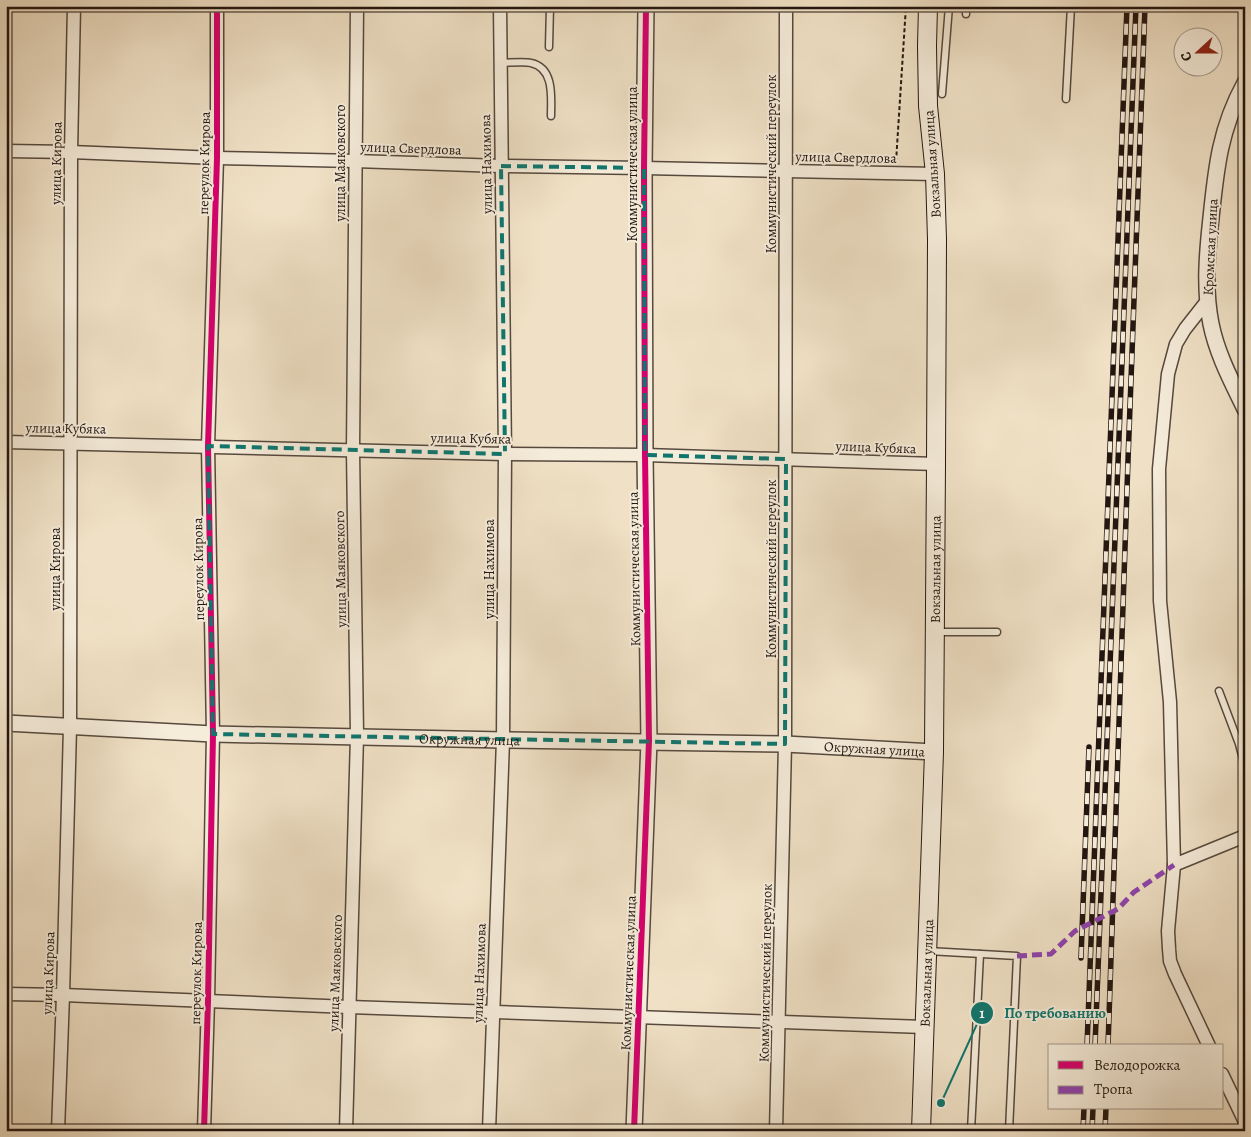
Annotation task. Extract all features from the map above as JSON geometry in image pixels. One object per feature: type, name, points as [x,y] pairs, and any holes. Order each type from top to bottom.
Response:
[{"type":"main road","name":"Вокзальная улица","points":[[921,1131],[934,752],[935,632],[937,240],[935,174],[928,106],[928,6]]},
{"type":"street","name":"улица Кирова","points":[[58,1131],[70,727],[71,152],[74,6]]},
{"type":"street","name":"переулок Кирова","points":[[204,1131],[213,734],[208,446],[217,158],[217,6]]},
{"type":"street","name":"улица Маяковского","points":[[346,1131],[357,736],[353,450],[357,6]]},
{"type":"street","name":"улица Нахимова","points":[[489,1131],[504,740],[505,454],[500,6]]},
{"type":"street","name":"Коммунистическая улица","points":[[634,1131],[649,741],[645,455],[644,168],[646,6]]},
{"type":"street","name":"Коммунистический переулок","points":[[776,1131],[786,744],[786,6]]},
{"type":"street","name":"Кромская улица","points":[[1244,86],[1232,108],[1217,164],[1206,283],[1207,301],[1217,344],[1245,409]]},
{"type":"street","name":"улица Свердлова","points":[[6,151],[501,166],[935,174]]},
{"type":"street","points":[[1207,301],[1176,344],[1168,374],[1159,470],[1160,600],[1170,702],[1174,865],[1168,931],[1170,961],[1208,1044]]},
{"type":"street","name":"улица Кубяка","points":[[6,442],[505,454],[645,455],[936,464]]},
{"type":"street","name":"Окружная улица","points":[[6,723],[213,734],[786,744],[934,752]]},
{"type":"street","points":[[1174,865],[1245,836]]},
{"type":"street","points":[[6,994],[924,1027]]},
{"type":"street","points":[[1224,1078],[1245,1122]]},
{"type":"lane","points":[[549,48],[550,6]]},
{"type":"lane","points":[[942,94],[949,6]]},
{"type":"lane","points":[[1066,99],[1071,6]]},
{"type":"lane","points":[[500,63],[531,62],[540,67],[549,78],[551,87],[551,116]]},
{"type":"lane","points":[[935,632],[997,632]]},
{"type":"lane","points":[[1219,691],[1239,744],[1245,776]]},
{"type":"lane","points":[[927,951],[1017,956],[1009,1131]]},
{"type":"lane","points":[[971,1131],[980,954]]},
{"type":"path","points":[[896,167],[906,6]]},
{"type":"highlighted area","points":[[501,166],[644,168],[645,455],[786,459],[785,744],[213,734],[208,446],[505,454]]},
{"type":"railway","points":[[1087,1044],[1127,6]]},
{"type":"railway","points":[[1095,1044],[1136,6]]},
{"type":"railway","points":[[1108,1044],[1145,6]]},
{"type":"railway","points":[[1081,958],[1089,747]]},
{"type":"railway","points":[[1083,1131],[1084,1110]]},
{"type":"railway","points":[[1092,1131],[1093,1110]]},
{"type":"railway","points":[[1105,1131],[1106,1110]]},
{"type":"marked path","points":[[1017,956],[1051,954],[1075,931],[1118,909],[1134,892],[1174,865]]},
{"type":"cycle path","points":[[204,1131],[213,734],[208,446],[217,158],[217,6]]},
{"type":"cycle path","points":[[634,1131],[649,741],[645,455],[644,168],[646,6]]},
{"type":"place","name":"По требованию","points":[[941,1103]]}]
